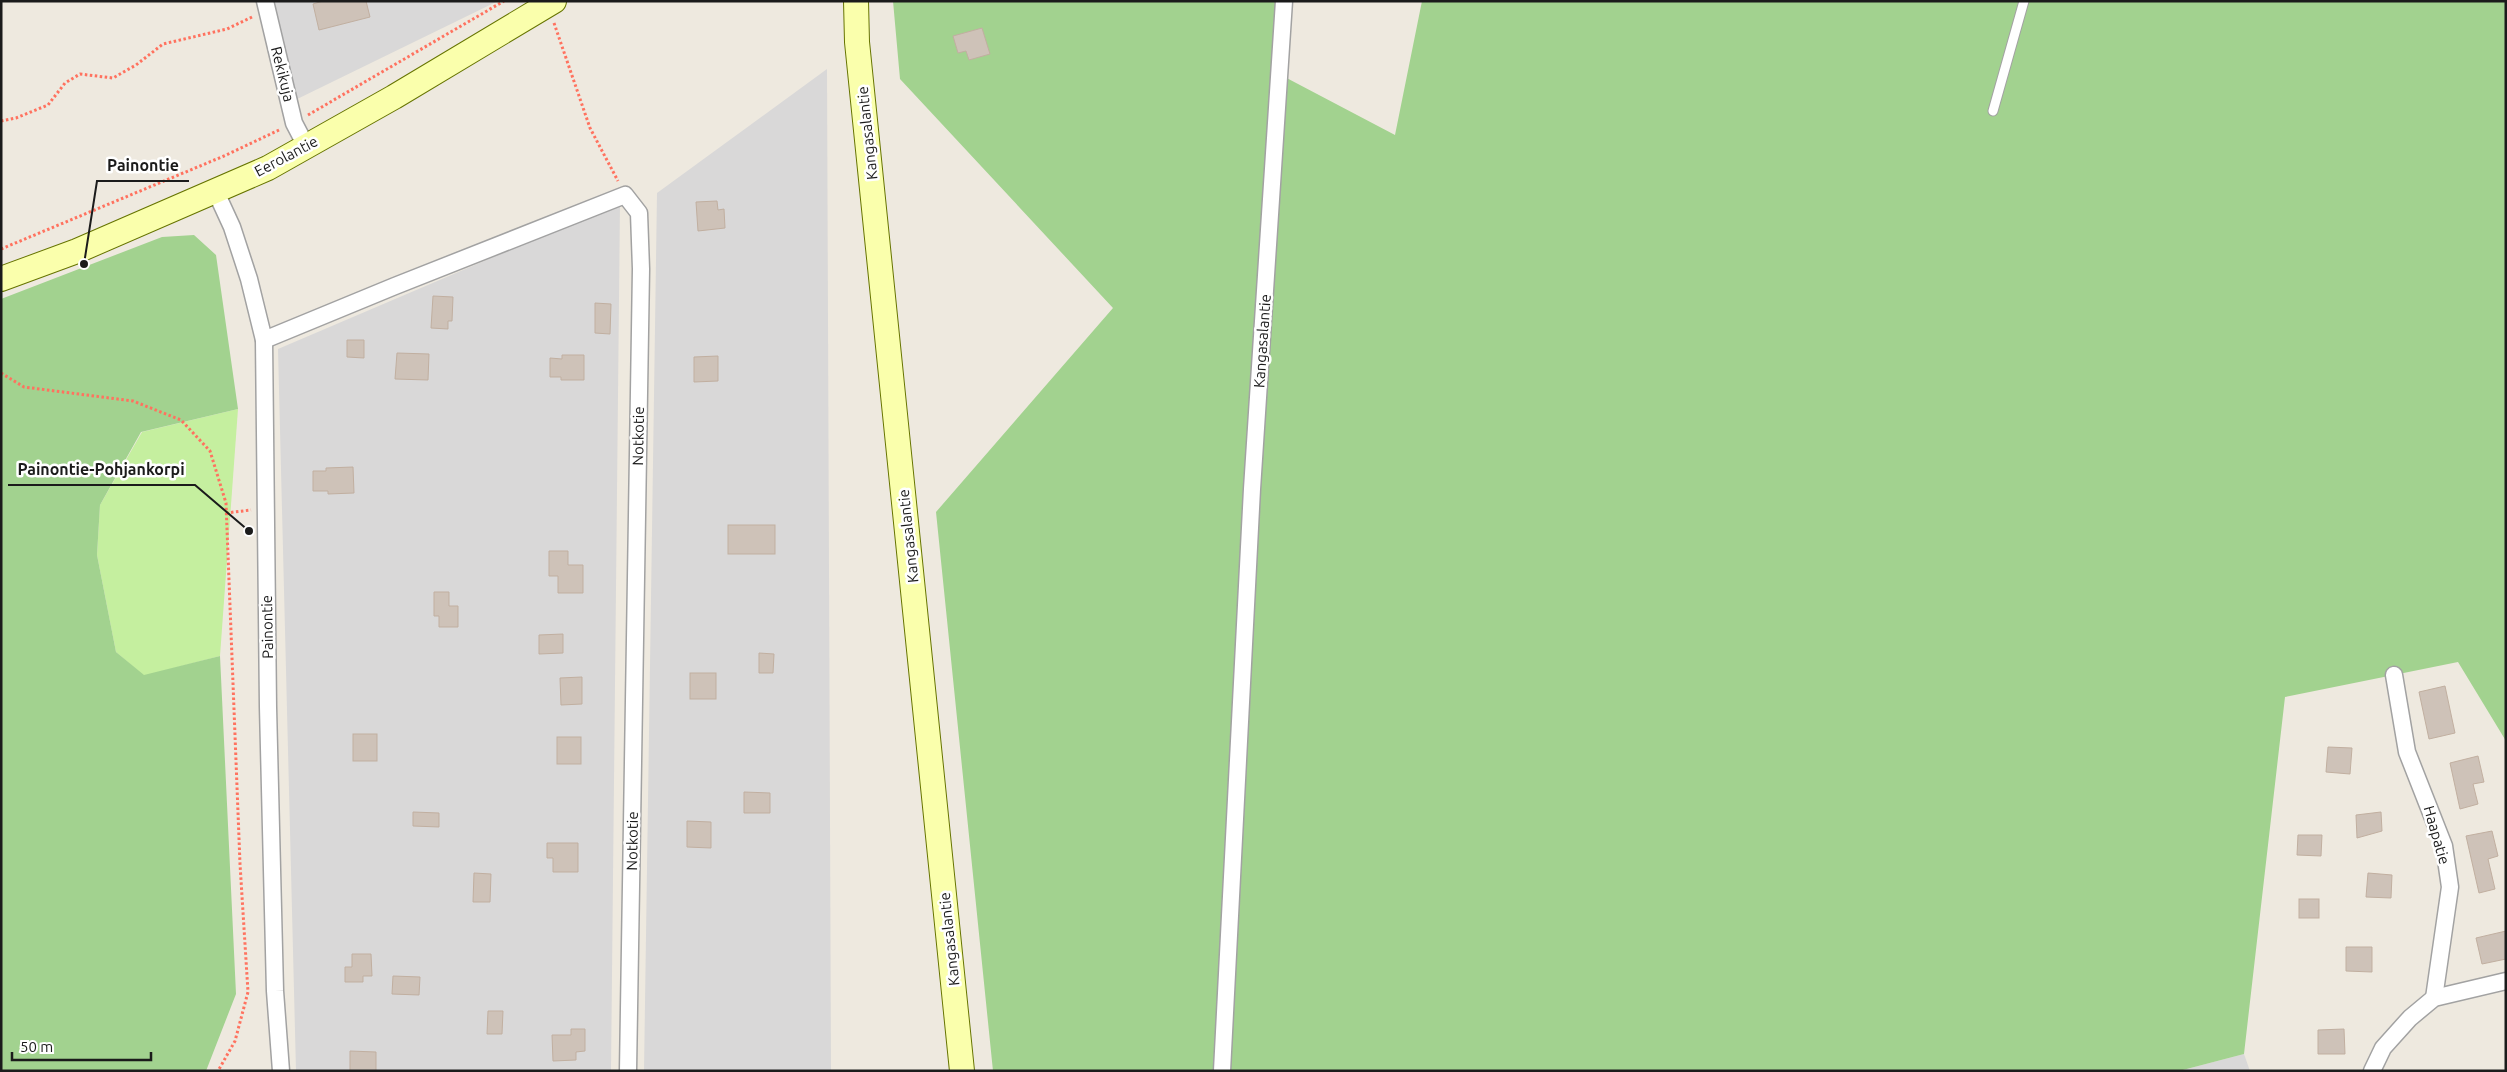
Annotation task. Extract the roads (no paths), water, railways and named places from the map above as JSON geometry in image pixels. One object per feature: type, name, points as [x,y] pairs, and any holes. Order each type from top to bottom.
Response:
[{"type":"main road","name":"Kangasalantie","points":[[856,1],[858,42],[962,1071]]},
{"type":"main road","name":"Eerolantie","points":[[1,279],[77,251],[268,168],[394,98],[551,3]]},
{"type":"street","name":"Kangasalantie","points":[[1222,1071],[1252,489],[1284,1]]},
{"type":"street","name":"Rekikuja","points":[[266,6],[294,123],[306,146]]},
{"type":"street","name":"Painontie","points":[[215,190],[232,227],[249,279],[264,340],[274,991],[281,1071]]},
{"type":"street","name":"Notkotie","points":[[264,340],[625,195],[638,213],[641,269],[628,1071]]},
{"type":"street","name":"Haapatie","points":[[2394,675],[2407,752],[2444,846],[2450,887],[2434,998]]},
{"type":"street","points":[[2372,1071],[2384,1048],[2410,1018],[2434,998],[2502,981]]},
{"type":"lane","points":[[1994,112],[2024,1]]},
{"type":"place","name":"Painontie","points":[[84,264]]},
{"type":"place","name":"Painontie-Pohjankorpi","points":[[249,531]]}]
